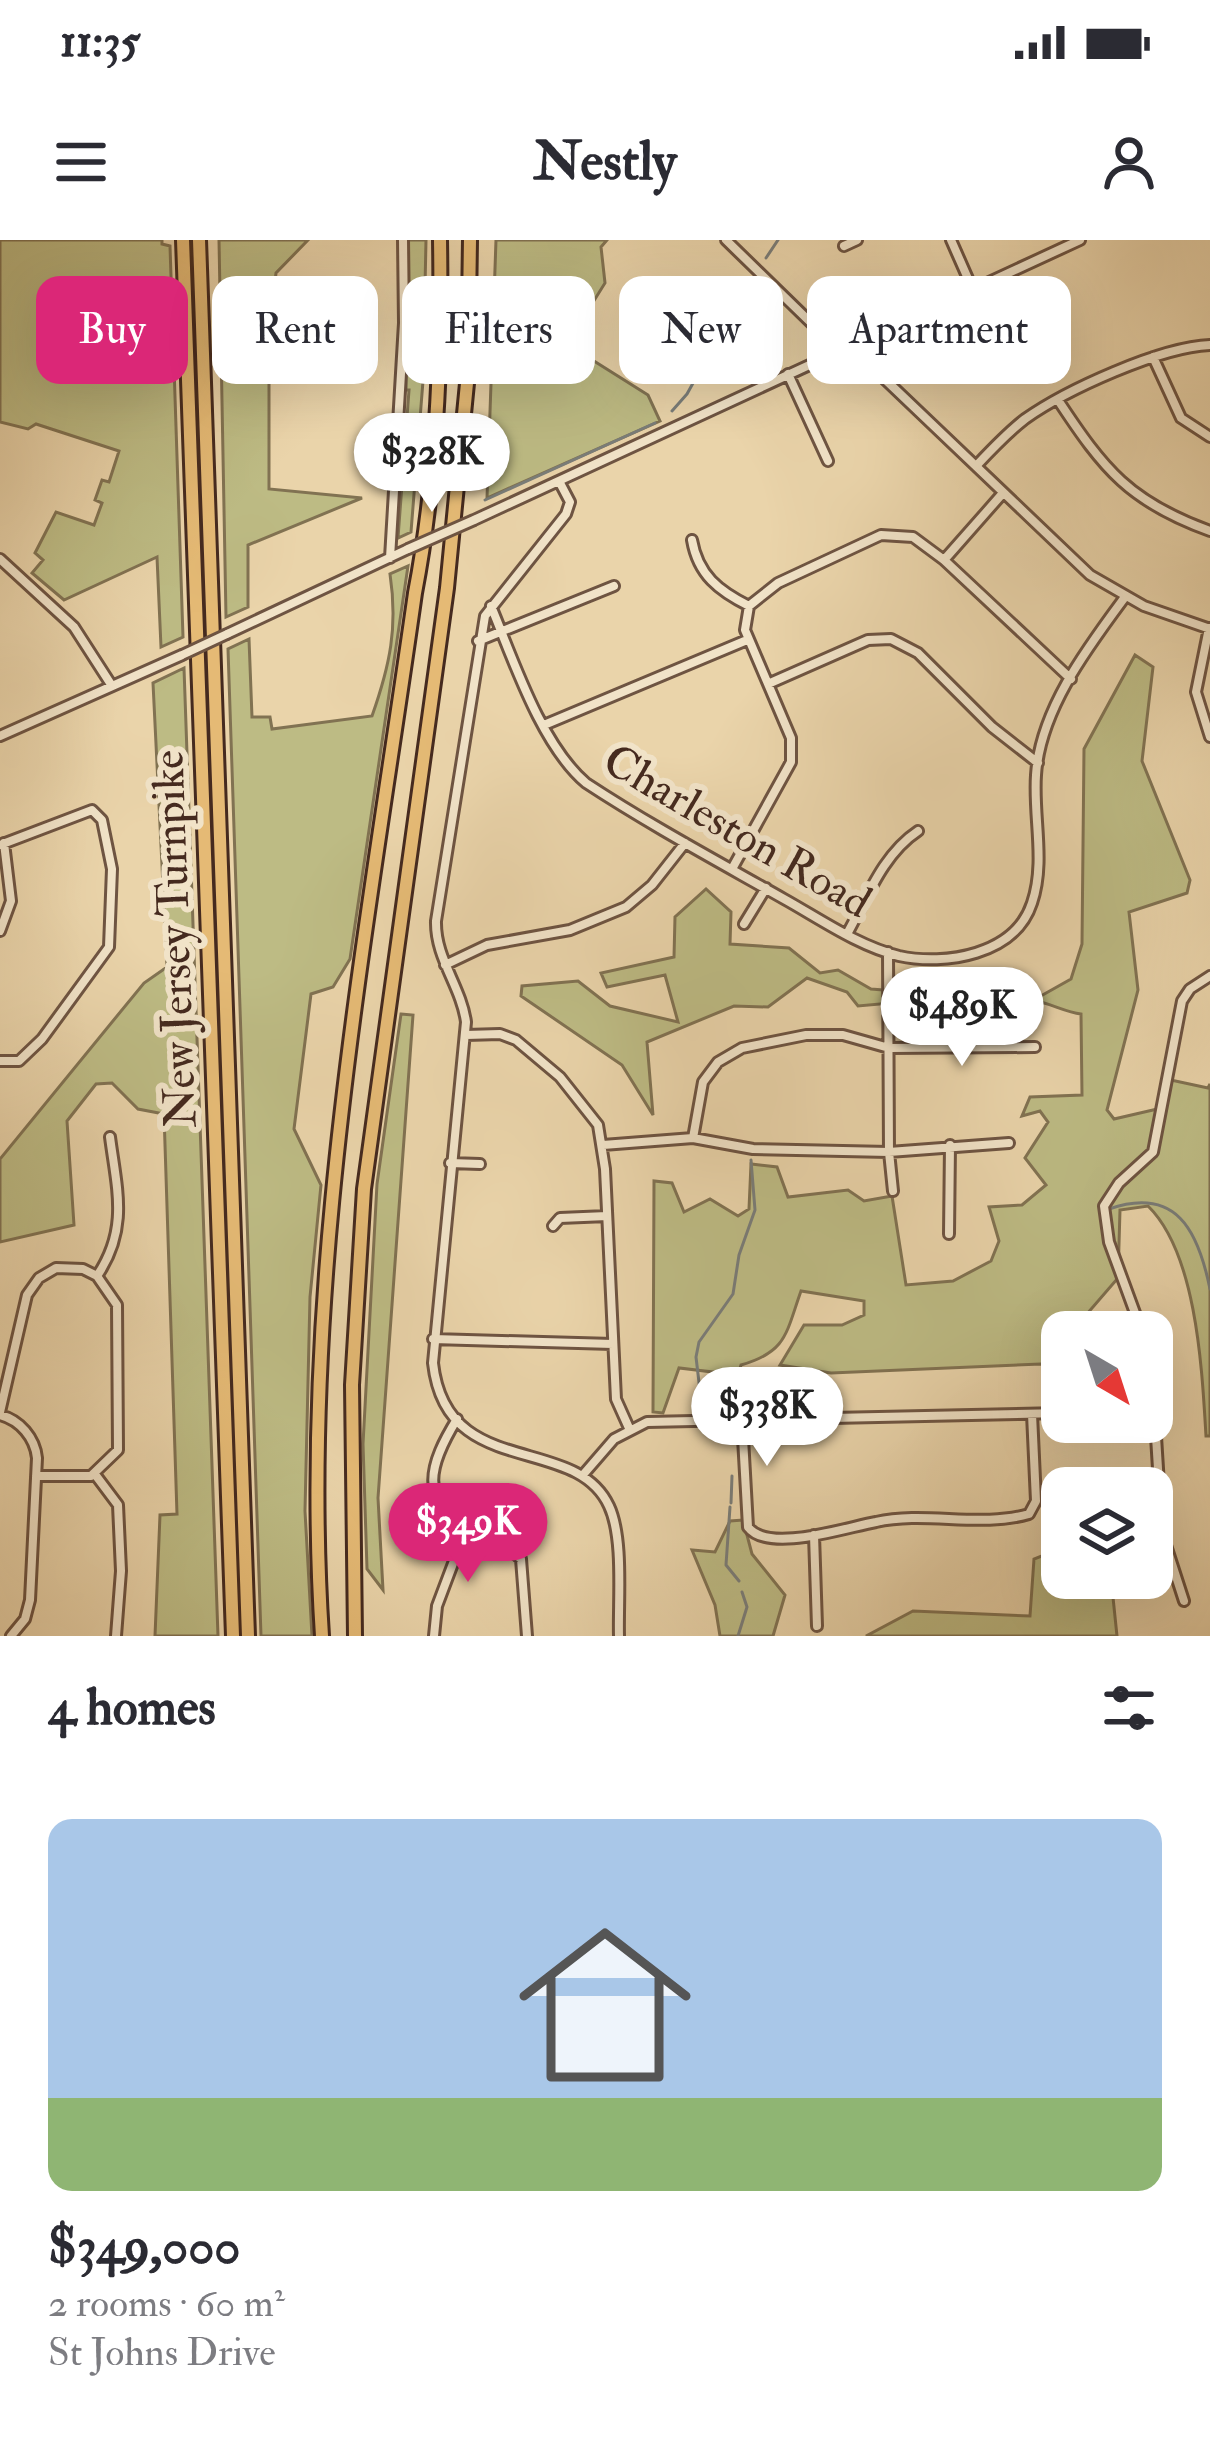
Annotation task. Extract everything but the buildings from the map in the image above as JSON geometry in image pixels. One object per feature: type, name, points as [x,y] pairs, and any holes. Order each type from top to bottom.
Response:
[{"type":"highway","name":"New Jersey Turnpike","points":[[183,240],[233,1636]]},
{"type":"highway","name":"New Jersey Turnpike","points":[[199,240],[248,1636]]},
{"type":"highway","points":[[204,334],[209,240]]},
{"type":"highway","points":[[322,1636],[316,1456],[331,1181],[415,593],[426,544],[442,314],[440,240]]},
{"type":"highway","points":[[355,1636],[352,1385],[364,1189],[447,588],[468,373],[470,240]]},
{"type":"street","points":[[390,558],[404,323],[403,240]]},
{"type":"street","points":[[726,240],[807,314]]},
{"type":"street","points":[[844,246],[857,240]]},
{"type":"street","points":[[951,240],[967,276]]},
{"type":"street","points":[[1003,276],[1080,240]]},
{"type":"street","points":[[976,465],[1009,432],[1058,400],[1153,357],[1210,344]]},
{"type":"street","points":[[1153,357],[1181,418],[1210,436]]},
{"type":"street","points":[[0,736],[807,365]]},
{"type":"street","points":[[788,374],[828,461]]},
{"type":"street","points":[[885,384],[1090,574],[1125,596],[1209,629],[1196,692],[1210,737]]},
{"type":"street","points":[[1058,400],[1124,485],[1152,507],[1210,531]]},
{"type":"street","points":[[560,481],[569,502],[566,514],[491,605],[478,641],[436,921],[437,942],[464,1011],[466,1035],[434,1339],[435,1380],[457,1419],[484,1441],[582,1476],[599,1491],[614,1521],[619,1636]]},
{"type":"street","points":[[944,560],[1003,493]]},
{"type":"street","points":[[732,869],[791,762],[790,738],[747,640],[749,606],[778,583],[881,535],[913,537],[944,560],[1071,679]]},
{"type":"street","points":[[692,540],[695,556],[716,588],[749,606]]},
{"type":"street","points":[[0,559],[74,627],[112,686]]},
{"type":"street","points":[[478,641],[614,586]]},
{"type":"street","points":[[888,952],[922,959],[968,956],[988,948],[1022,923],[1037,883],[1037,763],[1042,740],[1071,679],[1125,596]]},
{"type":"street","name":"Charleston Road","points":[[491,605],[544,725],[572,771],[685,843],[888,952],[893,1191]]},
{"type":"street","points":[[768,684],[868,640],[891,639],[918,653],[992,727],[1037,763]]},
{"type":"street","points":[[544,725],[747,640]]},
{"type":"street","points":[[99,664],[131,678]]},
{"type":"street","points":[[0,931],[11,901],[2,844],[92,810],[102,820],[113,898],[106,955],[42,1039],[19,1061],[0,1061]]},
{"type":"street","points":[[847,934],[883,868],[918,831]]},
{"type":"street","points":[[445,965],[487,945],[570,930],[626,908],[652,885],[685,843]]},
{"type":"street","points":[[744,924],[766,888]]},
{"type":"street","points":[[1134,1311],[1109,1242],[1104,1207],[1119,1183],[1153,1152],[1182,1001],[1190,989],[1210,976]]},
{"type":"street","points":[[466,1035],[500,1034],[542,1059],[593,1115],[603,1145],[616,1399],[629,1428]]},
{"type":"street","points":[[693,1138],[703,1082],[729,1054],[806,1035],[843,1035],[889,1048],[1035,1047]]},
{"type":"street","points":[[97,1276],[119,1232],[110,1137]]},
{"type":"street","points":[[603,1145],[693,1138],[753,1149],[889,1152],[1009,1143]]},
{"type":"street","points":[[949,1234],[950,1145]]},
{"type":"street","points":[[450,1162],[480,1164]]},
{"type":"street","points":[[553,1226],[560,1218],[607,1216]]},
{"type":"street","points":[[11,1636],[25,1619],[30,1600],[36,1476],[34,1442],[12,1419],[0,1414],[32,1286],[56,1268],[74,1267],[97,1276],[116,1305],[119,1442],[113,1457],[82,1478],[36,1476]]},
{"type":"street","points":[[434,1339],[613,1344]]},
{"type":"street","points":[[742,1420],[748,1528],[760,1538],[814,1535],[880,1520],[1027,1514],[1035,1506],[1032,1414]]},
{"type":"street","points":[[582,1476],[629,1428],[647,1422],[1041,1414]]},
{"type":"street","points":[[457,1419],[431,1472],[436,1497],[466,1528],[521,1559],[527,1636]]},
{"type":"street","points":[[1156,1443],[1162,1533],[1184,1601]]},
{"type":"street","points":[[94,1473],[118,1505],[121,1570],[116,1636]]},
{"type":"street","points":[[434,1636],[437,1606],[466,1528]]},
{"type":"street","points":[[814,1535],[817,1626]]},
{"type":"shaded area","points":[[0,240],[162,240],[170,246],[171,276],[36,276],[36,384],[175,384],[183,637],[161,647],[157,557],[64,600],[32,573],[43,560],[35,553],[56,512],[94,525],[102,503],[95,500],[102,480],[109,482],[119,451],[36,424],[28,429],[0,422]]},
{"type":"shaded area","points":[[219,240],[308,240],[276,276],[220,276]]},
{"type":"shaded area","points":[[402,240],[426,240],[425,276],[403,276]]},
{"type":"shaded area","points":[[496,240],[607,240],[601,247],[605,283],[595,299],[595,276],[495,276]]},
{"type":"shaded area","points":[[595,362],[619,377],[619,384],[631,384],[648,395],[660,421],[487,498],[491,384],[595,384]]},
{"type":"shaded area","points":[[222,384],[269,384],[269,489],[362,498],[248,545],[248,607],[226,617]]},
{"type":"shaded area","points":[[406,384],[423,384],[411,532],[398,538],[409,390]]},
{"type":"shaded area","points":[[408,566],[350,959],[333,987],[311,994],[294,1129],[321,1185],[310,1297],[305,1511],[312,1636],[261,1636],[228,649],[249,639],[252,717],[270,717],[272,729],[372,716],[391,646],[390,574]]},
{"type":"shaded area","points":[[1135,655],[1153,667],[1142,761],[1190,880],[1187,893],[1129,912],[1138,990],[1107,1110],[1114,1119],[1166,1107],[1171,1080],[1208,1088],[1210,1084],[1210,1436],[1206,1436],[1199,1347],[1187,1282],[1164,1227],[1148,1206],[1120,1210],[1118,1278],[1089,1311],[1041,1311],[1041,1364],[831,1373],[780,1365],[804,1325],[842,1325],[864,1315],[864,1301],[801,1291],[783,1339],[768,1354],[741,1365],[738,1375],[679,1368],[663,1413],[653,1412],[654,1181],[672,1183],[684,1212],[710,1199],[738,1216],[749,1209],[751,1164],[777,1167],[788,1197],[848,1190],[864,1201],[892,1196],[906,1285],[953,1281],[991,1261],[999,1241],[989,1207],[1022,1205],[1046,1185],[1025,1158],[1048,1122],[1040,1111],[1022,1116],[1030,1097],[1082,1095],[1081,1014],[1024,1000],[948,1010],[947,1042],[922,1041],[913,1001],[858,1006],[847,992],[807,978],[768,1007],[734,1006],[647,1042],[653,1115],[622,1065],[521,996],[522,986],[578,981],[610,1006],[678,1022],[665,975],[607,987],[601,973],[674,957],[675,917],[706,889],[731,912],[730,944],[789,948],[820,973],[838,970],[871,989],[1039,997],[1071,979],[1082,944],[1084,749]]},
{"type":"shaded area","points":[[184,668],[218,1636],[155,1636],[160,1515],[177,1514],[164,1114],[138,1109],[112,1083],[96,1084],[67,1121],[74,1225],[0,1242],[0,1159],[144,983],[167,967],[153,683]]},
{"type":"shaded area","points":[[401,1014],[413,1015],[378,1498],[383,1590],[367,1569],[363,1444],[377,1184]]},
{"type":"shaded area","points":[[743,1520],[752,1554],[785,1595],[773,1636],[720,1636],[715,1605],[692,1550],[715,1552],[730,1521]]},
{"type":"shaded area","points":[[1041,1556],[1041,1599],[1113,1599],[1117,1636],[866,1636],[913,1611],[1030,1616],[1034,1559]]},
{"type":"waterway","points":[[766,258],[778,240]]},
{"type":"waterway","points":[[672,411],[693,384]]},
{"type":"waterway","points":[[485,500],[655,423]]},
{"type":"waterway","points":[[700,1391],[699,1342],[733,1294],[739,1255],[755,1210],[751,1160]]},
{"type":"waterway","points":[[1109,1209],[1151,1204],[1180,1218],[1199,1248],[1210,1289]]},
{"type":"waterway","points":[[731,1503],[732,1476]]},
{"type":"waterway","points":[[730,1507],[726,1565],[739,1581]]},
{"type":"waterway","points":[[738,1636],[747,1607],[742,1592]]}]
